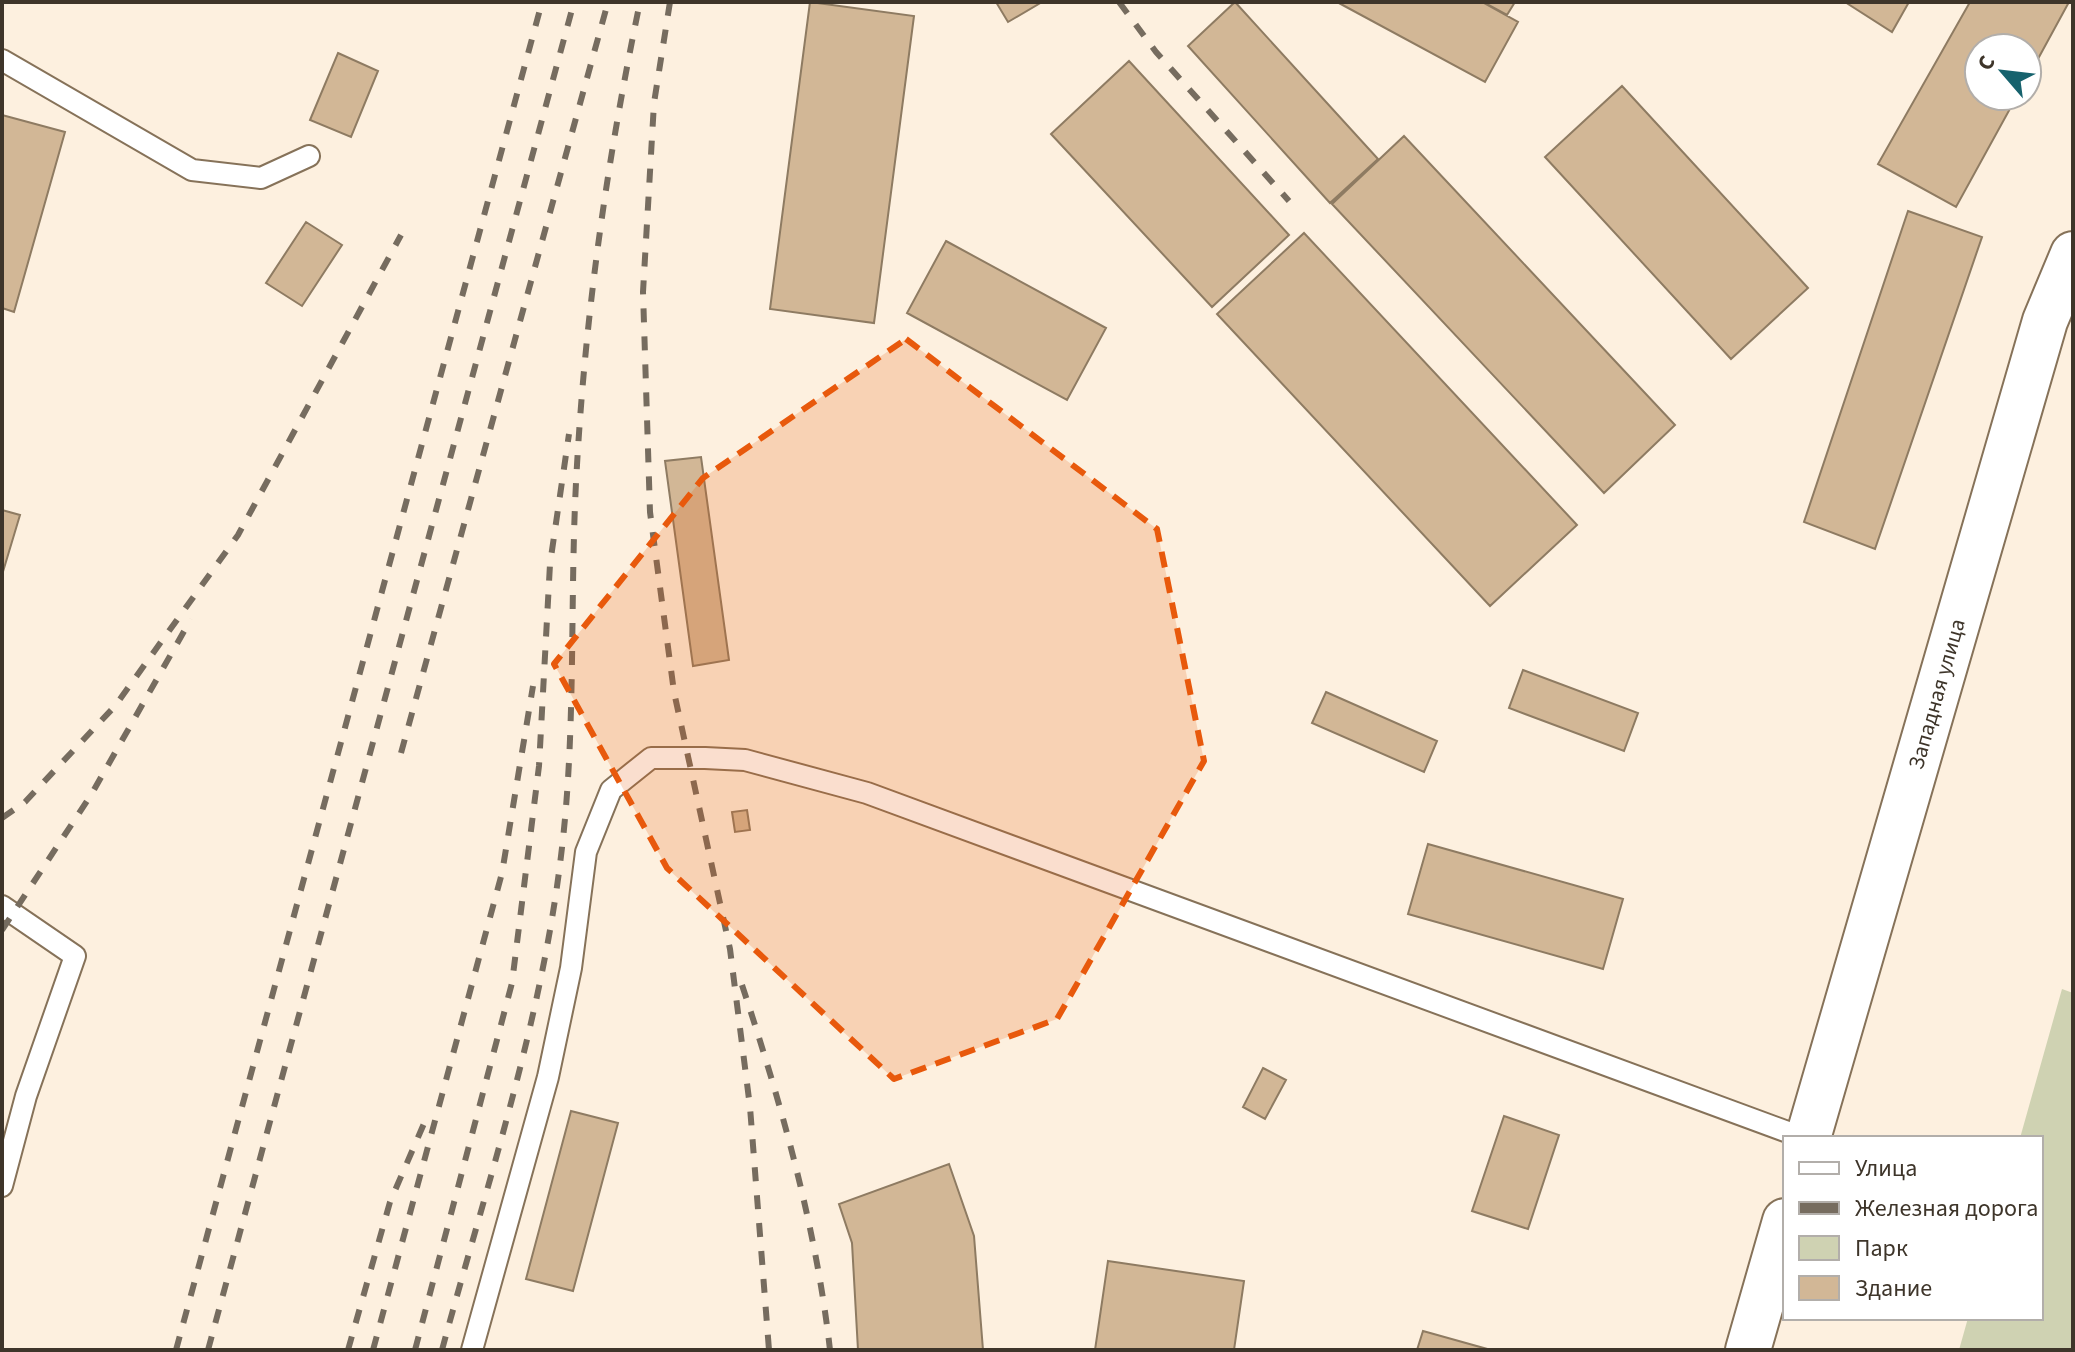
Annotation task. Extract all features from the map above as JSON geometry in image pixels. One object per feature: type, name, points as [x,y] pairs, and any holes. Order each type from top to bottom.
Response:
[{"type":"main road","name":"Западная улица","points":[[1807,1136],[2045,321],[2073,254]]},
{"type":"main road","points":[[1748,1350],[1783,1228]]},
{"type":"lane","points":[[2,60],[192,170],[261,178],[309,156]]},
{"type":"lane","points":[[472,1350],[548,1077],[571,968],[586,852],[611,790],[651,758],[745,760],[867,793],[1801,1136]]},
{"type":"lane","points":[[2,906],[75,956],[26,1096],[2,1186]]},
{"type":"highlighted area","points":[[906,339],[1157,529],[1204,761],[1057,1019],[894,1079],[667,868],[554,664],[703,478]]},
{"type":"green space","points":[[2062,989],[2073,993],[2073,1350],[1959,1350],[1967,1320],[2043,1320],[2043,1136],[2021,1136]]},
{"type":"building","points":[[810,2],[914,16],[874,323],[770,309]]},
{"type":"building","points":[[996,2],[1042,2],[1008,22]]},
{"type":"building","points":[[1235,2],[1378,159],[1330,203],[1188,46]]},
{"type":"building","points":[[1337,2],[1482,2],[1518,22],[1485,82]]},
{"type":"building","points":[[1483,2],[1515,2],[1507,15]]},
{"type":"building","points":[[1845,2],[1909,2],[1892,32]]},
{"type":"building","points":[[1970,2],[2069,2],[2043,50],[2043,32],[1963,32],[1963,112],[2008,112],[1956,207],[1878,164]]},
{"type":"building","points":[[338,53],[378,71],[351,137],[310,120]]},
{"type":"building","points":[[1129,61],[1289,235],[1212,307],[1051,134]]},
{"type":"building","points":[[1622,86],[1808,288],[1731,359],[1545,157]]},
{"type":"building","points":[[2,115],[65,132],[14,312],[2,308]]},
{"type":"building","points":[[1404,136],[1675,425],[1604,493],[1332,204]]},
{"type":"building","points":[[1908,211],[1982,237],[1875,549],[1804,522]]},
{"type":"building","points":[[306,222],[342,245],[302,306],[266,283]]},
{"type":"building","points":[[1304,233],[1577,525],[1490,606],[1217,314]]},
{"type":"building","points":[[946,241],[1106,328],[1067,400],[907,313]]},
{"type":"building","points":[[701,457],[729,660],[693,666],[665,461]]},
{"type":"building","points":[[2,510],[20,515],[2,575]]},
{"type":"building","points":[[1523,670],[1638,713],[1624,751],[1509,708]]},
{"type":"building","points":[[1326,692],[1437,741],[1424,772],[1312,723]]},
{"type":"building","points":[[747,810],[750,830],[735,832],[732,812]]},
{"type":"building","points":[[1428,844],[1623,899],[1603,969],[1408,914]]},
{"type":"building","points":[[1263,1068],[1286,1080],[1265,1119],[1243,1107]]},
{"type":"building","points":[[571,1111],[618,1123],[573,1291],[526,1279]]},
{"type":"building","points":[[1504,1116],[1559,1135],[1528,1229],[1472,1211]]},
{"type":"building","points":[[949,1164],[974,1236],[983,1350],[858,1350],[852,1243],[839,1204]]},
{"type":"building","points":[[1108,1261],[1244,1281],[1234,1350],[1095,1350]]},
{"type":"building","points":[[1423,1331],[1491,1350],[1417,1350]]},
{"type":"railway","points":[[176,1350],[542,2]]},
{"type":"railway","points":[[208,1350],[574,2]]},
{"type":"railway","points":[[401,753],[608,2]]},
{"type":"railway","points":[[442,1350],[526,1043],[552,919],[569,759],[575,514],[586,348],[608,174],[640,2]]},
{"type":"railway","points":[[670,2],[654,103],[643,292],[650,512],[674,692],[730,949],[750,1107],[769,1350]]},
{"type":"railway","points":[[1119,2],[1156,52],[1289,201]]},
{"type":"railway","points":[[2,818],[25,802],[115,706],[238,535],[401,235]]},
{"type":"railway","points":[[415,1350],[512,983],[539,766],[550,564],[569,434]]},
{"type":"railway","points":[[2,930],[91,795],[191,619]]},
{"type":"railway","points":[[373,1350],[502,873],[533,686]]},
{"type":"railway","points":[[742,985],[795,1165],[816,1257],[830,1350]]},
{"type":"railway","points":[[348,1350],[390,1202],[429,1112]]}]
